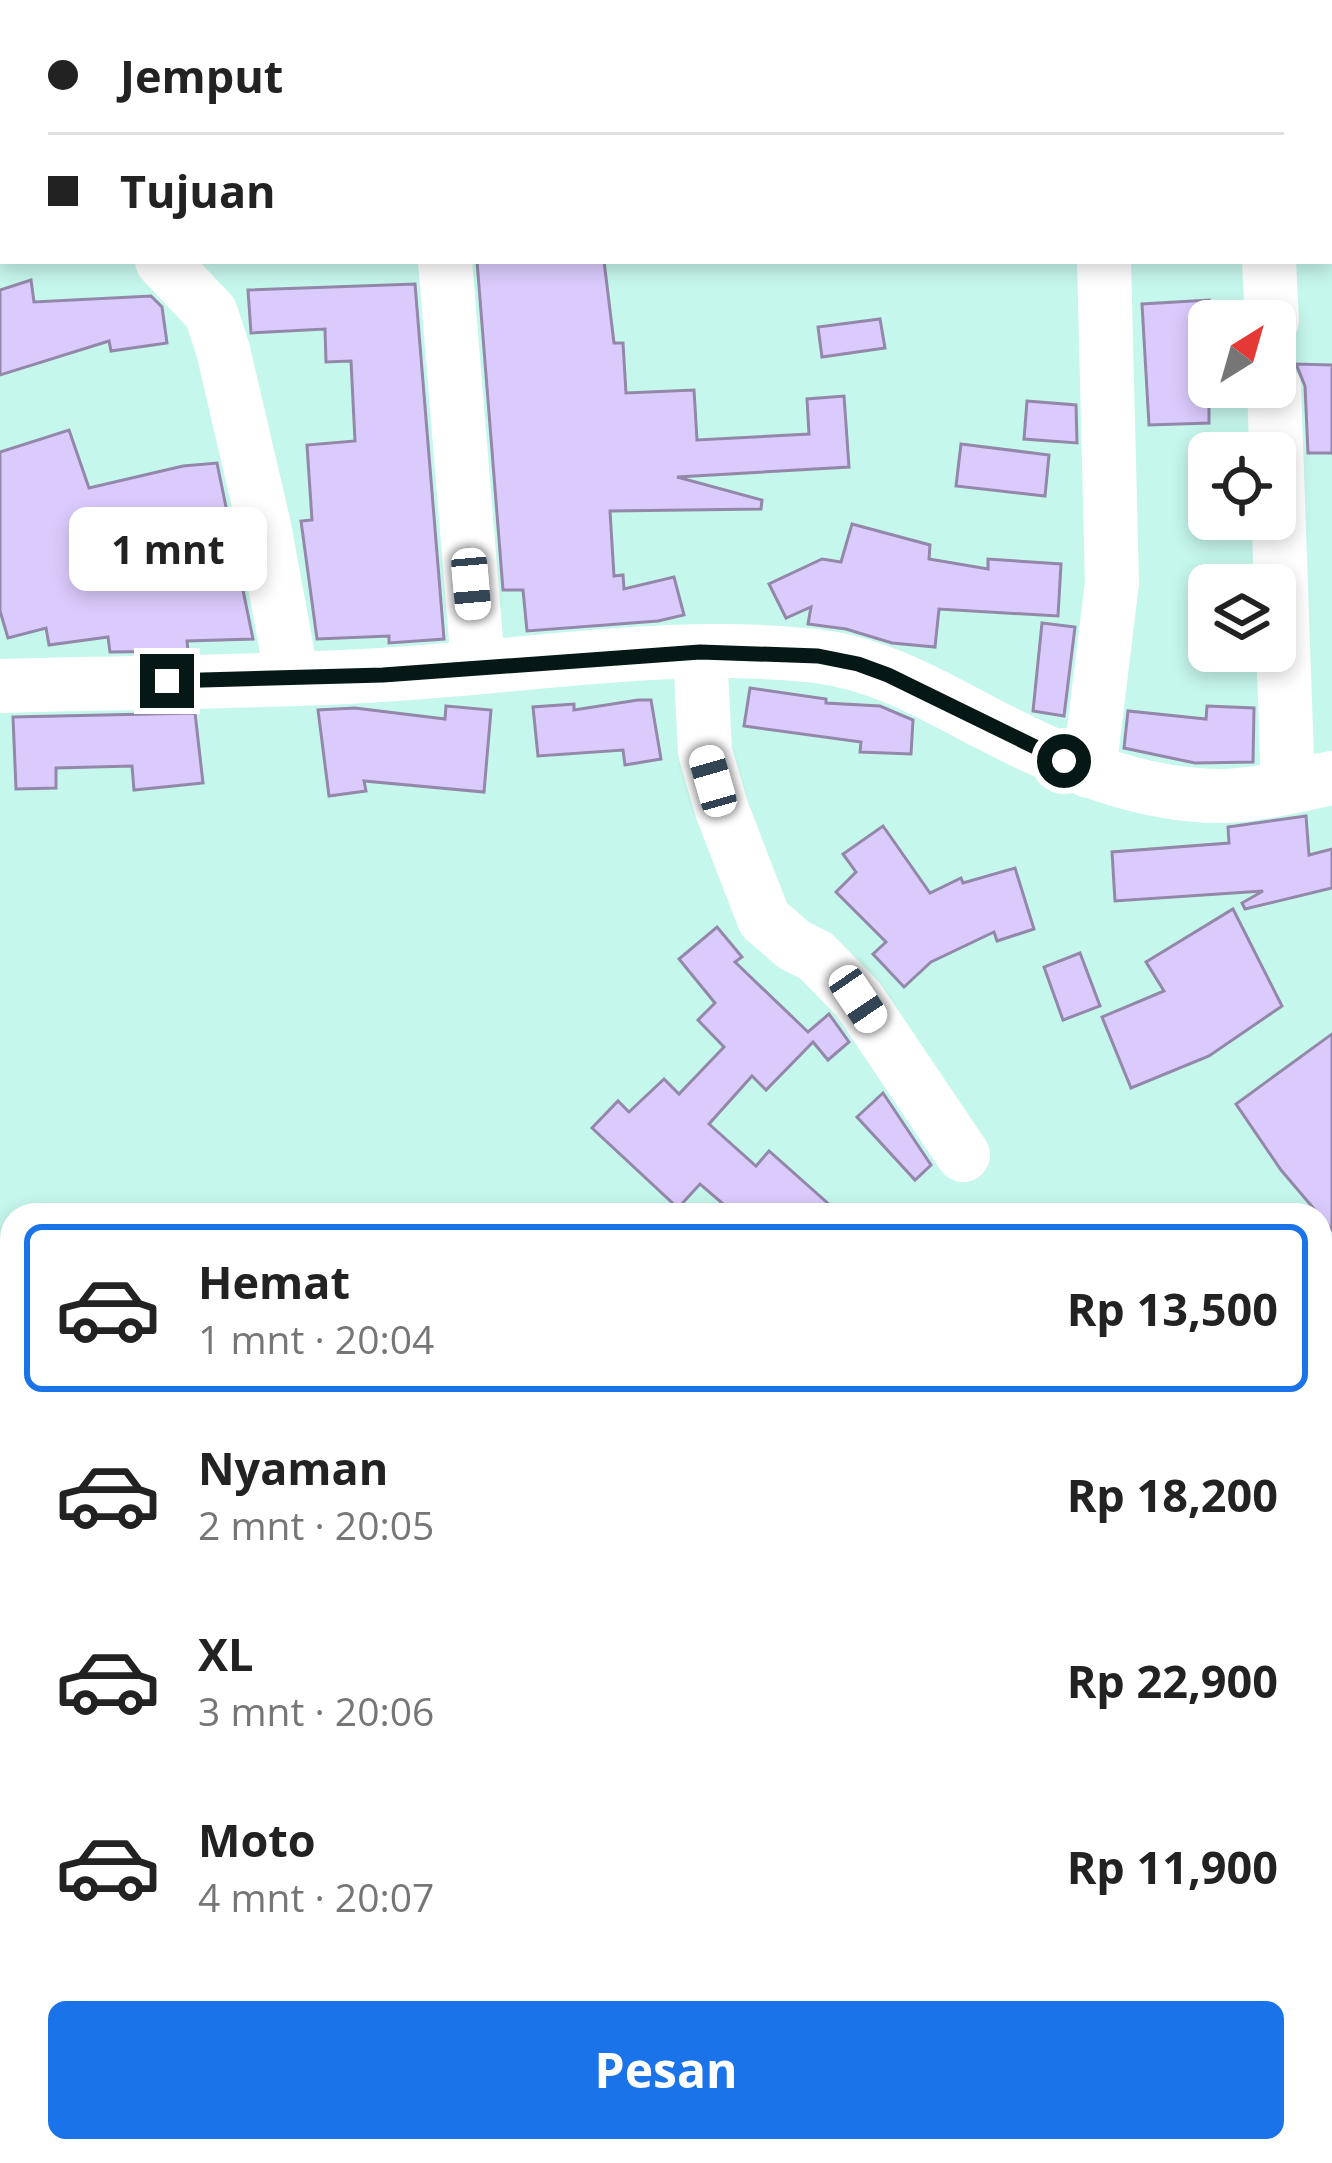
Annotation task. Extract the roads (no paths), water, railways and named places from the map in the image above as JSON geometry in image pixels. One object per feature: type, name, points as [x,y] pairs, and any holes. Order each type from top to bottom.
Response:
[{"type":"street","points":[[165,264],[211,313],[223,350],[264,526],[292,678]]},
{"type":"street","points":[[445,264],[478,665]]},
{"type":"street","points":[[1089,771],[1112,583],[1104,264]]},
{"type":"street","points":[[1270,264],[1271,300]]},
{"type":"street","points":[[0,686],[383,675],[700,652],[818,656],[858,664],[926,692],[1040,751],[1151,789],[1225,796],[1310,783],[1276,408]]},
{"type":"street","points":[[700,652],[705,752],[764,919],[794,945],[816,956],[858,999],[963,1156]]}]
